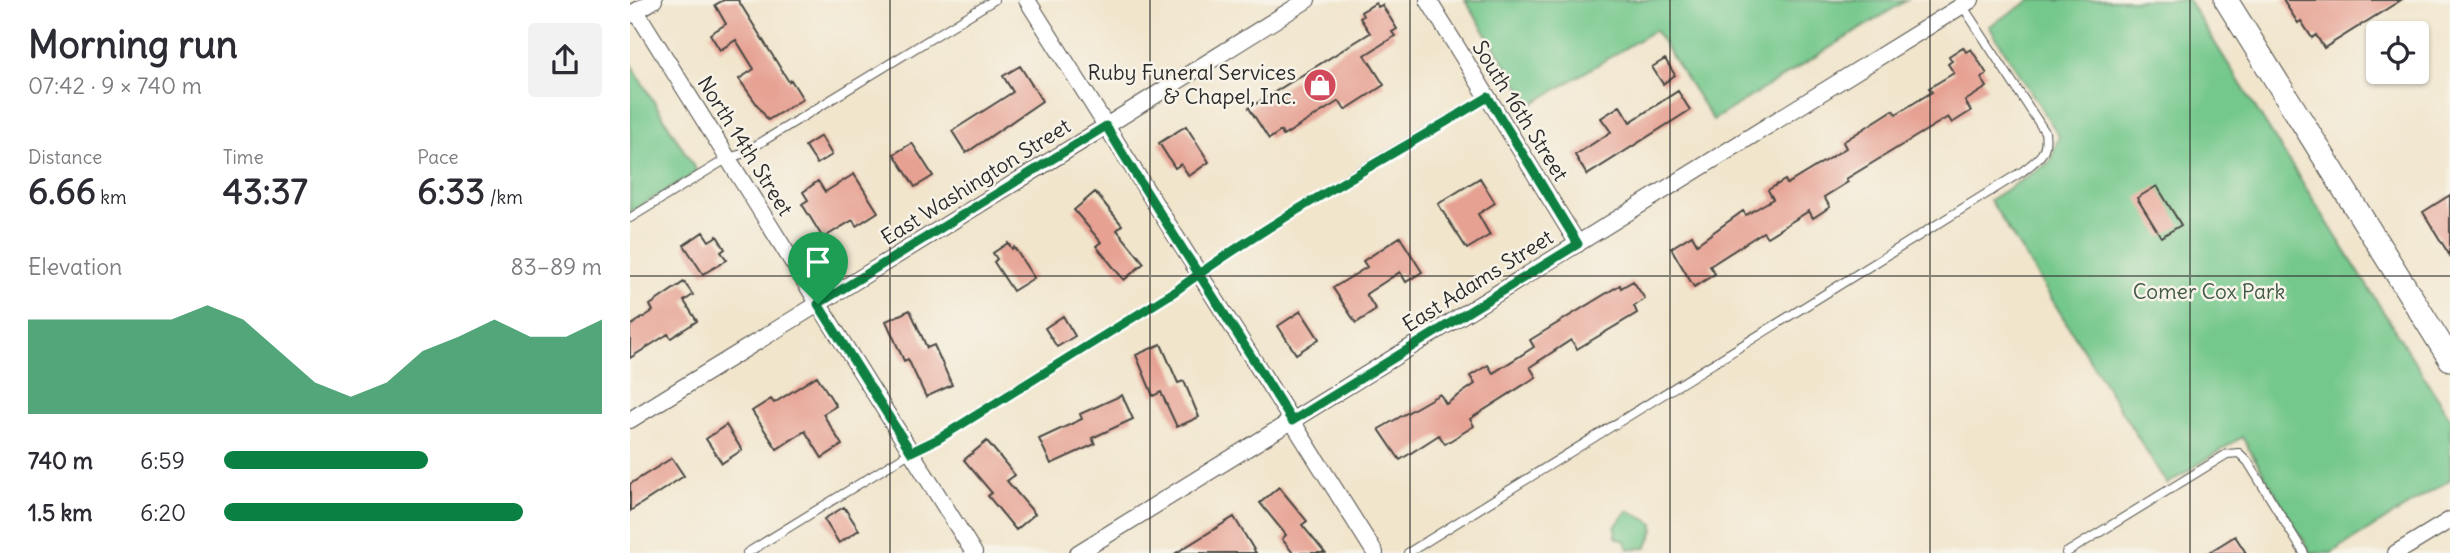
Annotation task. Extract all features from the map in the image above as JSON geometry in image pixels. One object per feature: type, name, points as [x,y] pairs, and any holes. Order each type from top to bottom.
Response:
[{"type":"street","points":[[633,13],[654,0]]},
{"type":"street","points":[[1027,0],[1376,553]]},
{"type":"street","name":"East Washington Street","points":[[630,420],[1307,0]]},
{"type":"street","name":"South 16th Street","points":[[1428,0],[1578,244]]},
{"type":"street","points":[[2226,0],[2450,359]]},
{"type":"street","name":"East Adams Street","points":[[1078,553],[1966,3]]},
{"type":"street","name":"North 14th Street","points":[[633,13],[728,158],[974,553]]},
{"type":"street","points":[[2396,553],[2450,520]]},
{"type":"lane","points":[[630,218],[728,158],[750,149],[994,0]]},
{"type":"lane","points":[[1408,553],[2023,171],[2041,156],[2047,145],[2045,132],[1966,3]]},
{"type":"lane","points":[[747,553],[1174,292],[1359,171],[1488,97]]},
{"type":"lane","points":[[2066,553],[2227,454],[2239,453],[2248,461],[2304,553]]},
{"type":"green space","points":[[1465,0],[1907,0],[1713,120],[1655,30],[1531,105]]},
{"type":"green space","name":"Comer Cox Park","points":[[2031,0],[2188,0],[2450,418],[2450,480],[2331,553],[2311,553],[2242,437],[2167,484],[1990,200],[2050,162],[2059,136],[1989,26]]},
{"type":"green space","points":[[630,63],[697,172],[630,212]]},
{"type":"green space","points":[[1627,511],[1654,524],[1647,548],[1628,549],[1625,541],[1616,537],[1615,527]]},
{"type":"building","points":[[724,0],[738,0],[789,82],[791,80],[803,99],[768,120],[739,79],[754,69],[736,40],[720,50],[710,34],[726,24],[715,5]]},
{"type":"building","points":[[2283,0],[2401,0],[2324,48],[2316,35],[2312,38],[2301,21],[2298,23]]},
{"type":"building","points":[[1376,3],[1378,7],[1382,5],[1397,29],[1392,32],[1395,36],[1365,55],[1384,85],[1345,110],[1339,101],[1283,136],[1281,131],[1269,139],[1249,108],[1370,33],[1360,18],[1363,16],[1361,12]]},
{"type":"building","points":[[1963,47],[1966,52],[1971,49],[1987,74],[1981,78],[1987,87],[1965,101],[1971,111],[1952,123],[1948,117],[1846,179],[1848,182],[1824,197],[1830,207],[1813,218],[1809,211],[1767,237],[1763,232],[1710,266],[1715,274],[1694,287],[1671,248],[1692,235],[1697,244],[1743,211],[1746,215],[1773,199],[1768,190],[1785,180],[1787,184],[1846,148],[1843,142],[1893,110],[1896,114],[1932,92],[1929,88],[1954,73],[1948,64],[1952,61],[1949,56]]},
{"type":"building","points":[[1665,59],[1675,75],[1663,84],[1652,67]]},
{"type":"building","points":[[1020,66],[1042,101],[966,153],[952,131],[1013,92],[1003,76]]},
{"type":"building","points":[[1678,91],[1690,110],[1587,175],[1575,155],[1611,132],[1601,118],[1620,106],[1630,122]]},
{"type":"building","points":[[1186,126],[1209,162],[1189,176],[1181,164],[1175,168],[1159,143]]},
{"type":"building","points":[[821,136],[832,155],[817,164],[805,146]]},
{"type":"building","points":[[912,143],[933,176],[915,187],[894,154]]},
{"type":"building","points":[[854,174],[878,212],[856,226],[853,220],[823,238],[802,204],[808,200],[803,192],[818,181],[825,192]]},
{"type":"building","points":[[1480,178],[1495,203],[1478,214],[1490,235],[1467,249],[1438,204]]},
{"type":"building","points":[[2157,186],[2181,225],[2161,237],[2137,198]]},
{"type":"building","points":[[1095,192],[1122,225],[1117,230],[1144,263],[1124,280],[1096,246],[1101,242],[1074,210]]},
{"type":"building","points":[[2450,195],[2450,256],[2423,212]]},
{"type":"building","points":[[703,232],[709,241],[717,236],[725,249],[721,252],[727,260],[703,274],[684,245]]},
{"type":"building","points":[[1400,237],[1422,272],[1406,282],[1400,272],[1366,294],[1376,310],[1356,323],[1333,288],[1367,267],[1363,261]]},
{"type":"building","points":[[1008,243],[1012,249],[1014,247],[1034,278],[1013,291],[994,262],[997,259],[993,253]]},
{"type":"building","points":[[1633,281],[1645,299],[1634,306],[1637,313],[1577,349],[1571,340],[1530,367],[1536,377],[1470,419],[1474,426],[1445,444],[1439,435],[1400,460],[1379,429],[1440,394],[1446,404],[1475,384],[1470,376],[1488,365],[1493,373],[1534,347],[1530,340],[1620,285],[1621,288]]},
{"type":"building","points":[[684,282],[693,295],[684,301],[697,321],[671,338],[668,334],[630,358],[630,326],[653,311],[650,305]]},
{"type":"building","points":[[910,310],[927,348],[934,345],[952,385],[926,397],[908,359],[904,361],[886,321]]},
{"type":"building","points":[[1301,311],[1319,339],[1296,354],[1278,326]]},
{"type":"building","points":[[1063,316],[1075,336],[1057,347],[1045,328]]},
{"type":"building","points":[[1161,344],[1178,383],[1184,381],[1199,417],[1177,427],[1161,392],[1153,396],[1136,355]]},
{"type":"building","points":[[817,376],[836,406],[823,414],[842,445],[822,458],[805,431],[777,449],[752,411],[771,399],[774,403]]},
{"type":"building","points":[[1122,395],[1133,419],[1092,438],[1095,444],[1051,464],[1039,439],[1082,419],[1080,414]]},
{"type":"building","points":[[726,425],[742,450],[722,463],[706,439]]},
{"type":"building","points":[[987,441],[1015,475],[1007,481],[1035,514],[1016,530],[988,496],[992,493],[964,460]]},
{"type":"building","points":[[672,458],[684,476],[630,511],[630,484]]},
{"type":"building","points":[[1279,487],[1307,521],[1302,525],[1325,553],[1293,553],[1282,539],[1286,535],[1260,503]]},
{"type":"building","points":[[844,507],[859,530],[839,543],[824,519]]},
{"type":"building","points":[[1234,517],[1256,553],[1176,553]]},
{"type":"building","points":[[2235,536],[2246,553],[2208,553]]},
{"type":"place","name":"Ruby Funeral Services & Chapel, Inc.","points":[[1320,85]]},
{"type":"route","points":[[818,304],[911,452],[938,439],[1174,292],[1199,274],[1224,256],[1359,171],[1488,97],[1578,244],[1292,421],[1199,274],[1162,216],[1106,126],[818,304]]}]
